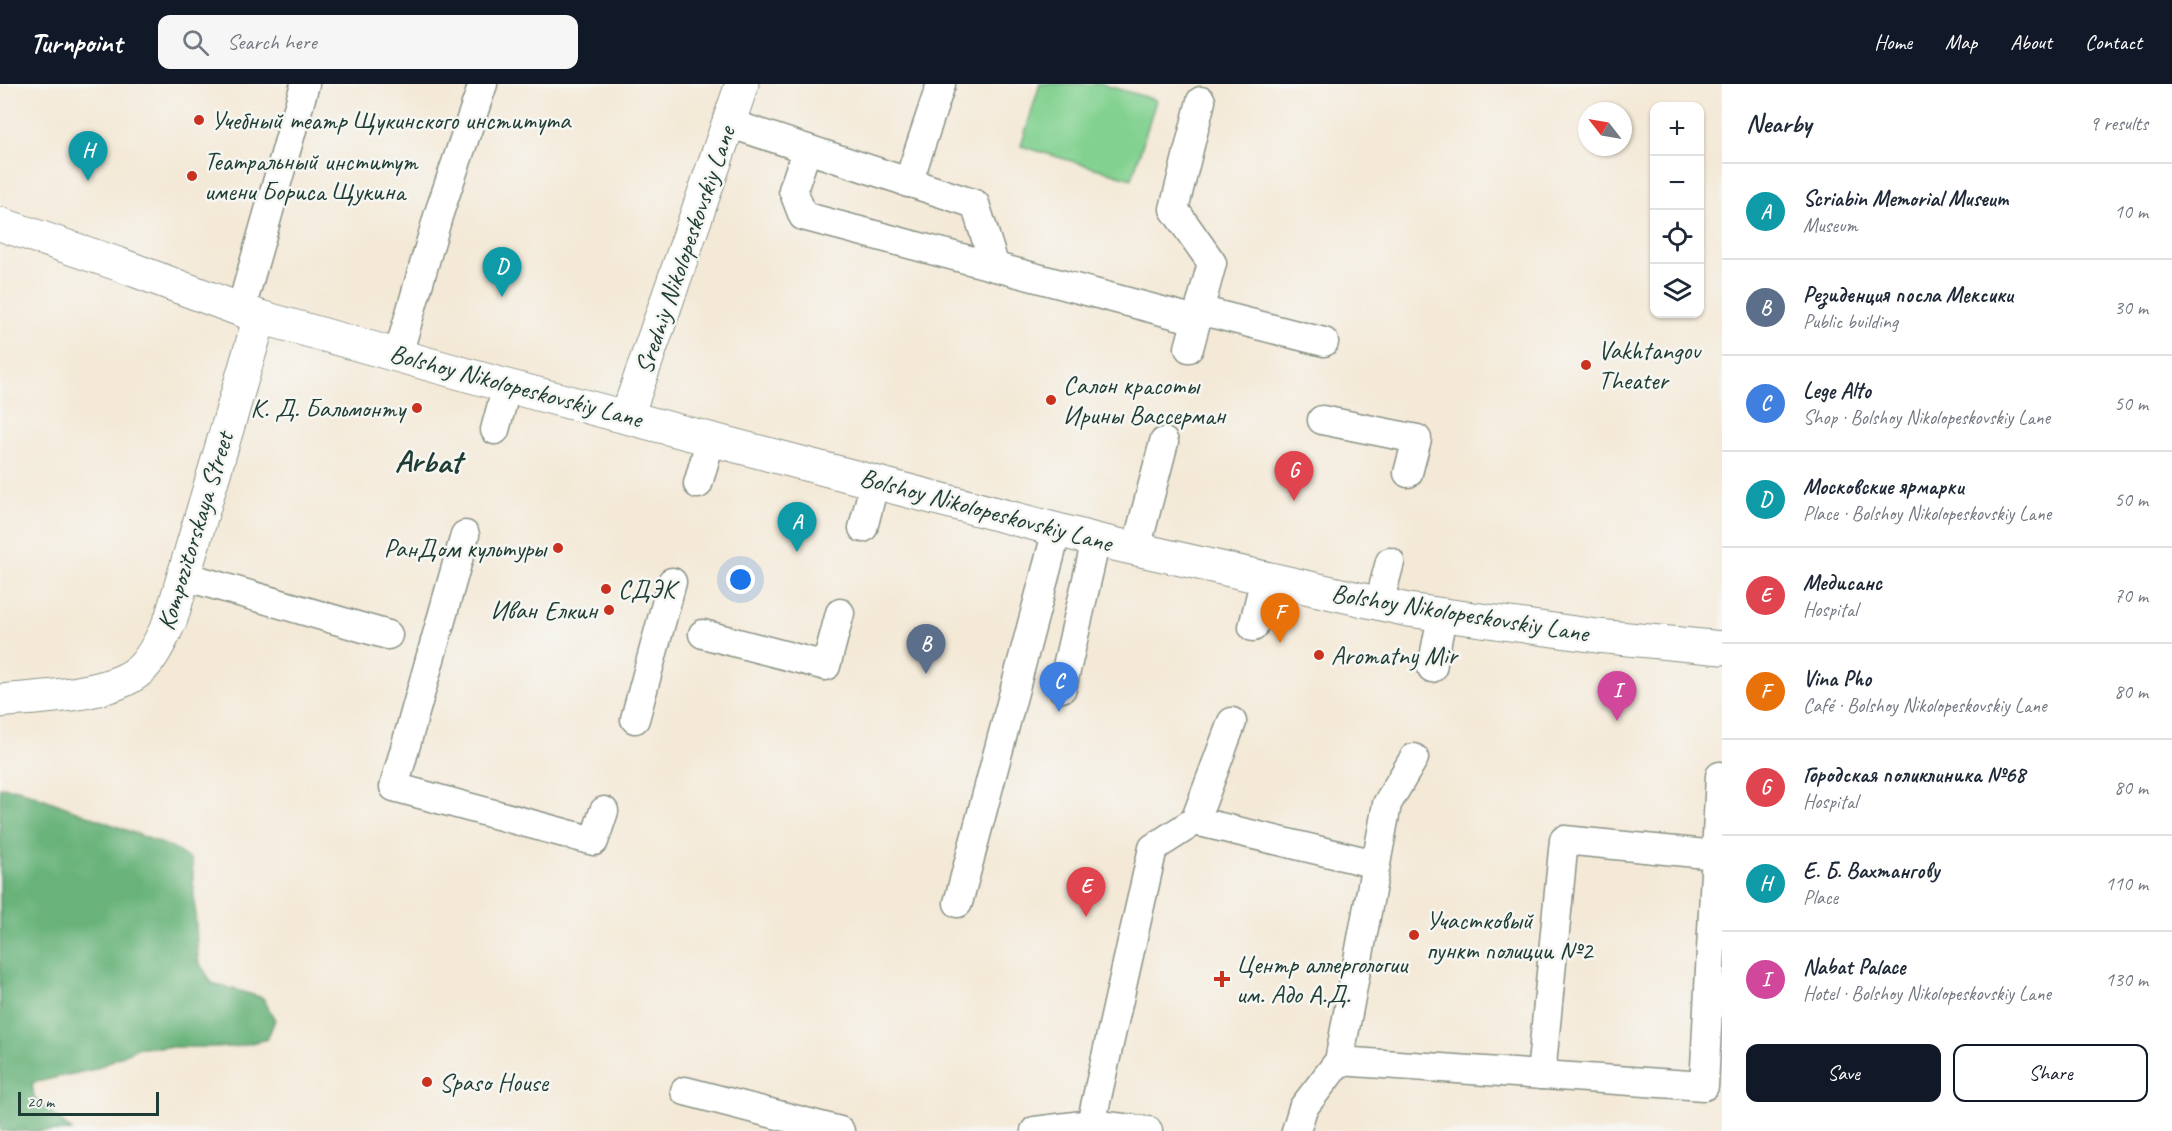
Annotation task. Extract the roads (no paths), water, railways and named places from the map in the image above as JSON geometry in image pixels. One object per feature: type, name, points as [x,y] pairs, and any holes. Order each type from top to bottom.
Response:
[{"type":"street","name":"Sredniy Nikolopeskovskiy Lane","points":[[627,416],[742,84]]},
{"type":"street","name":"Bolshoy Nikolopeskovskiy Lane","points":[[0,224],[251,313],[507,386],[1096,540],[1442,616],[1597,636],[1722,648]]},
{"type":"street","name":"Kompozitorskaya Street","points":[[0,701],[86,692],[119,683],[142,669],[158,647],[171,619],[184,576],[251,313]]},
{"type":"lane","points":[[251,313],[305,84]]},
{"type":"lane","points":[[398,355],[439,213],[483,84]]},
{"type":"lane","points":[[908,183],[941,84]]},
{"type":"lane","points":[[1189,348],[1212,263],[1174,209],[1201,101]]},
{"type":"lane","points":[[728,123],[975,204],[996,267]]},
{"type":"lane","points":[[807,149],[793,190],[802,216],[996,267],[1324,342]]},
{"type":"lane","points":[[495,430],[507,386]]},
{"type":"lane","points":[[1322,420],[1417,439],[1408,473]]},
{"type":"lane","points":[[698,484],[711,438]]},
{"type":"lane","points":[[1136,549],[1164,442]]},
{"type":"lane","points":[[863,528],[875,481]]},
{"type":"lane","points":[[958,903],[1057,530]]},
{"type":"lane","points":[[465,535],[394,787],[594,841],[604,811]]},
{"type":"lane","points":[[1062,688],[1096,540]]},
{"type":"lane","points":[[1379,603],[1390,562]]},
{"type":"lane","points":[[184,576],[388,635]]},
{"type":"lane","points":[[1253,627],[1265,578]]},
{"type":"lane","points":[[635,719],[672,582]]},
{"type":"lane","points":[[703,634],[826,666],[840,613]]},
{"type":"lane","points":[[1432,668],[1442,616]]},
{"type":"lane","points":[[1091,1124],[1153,848],[1195,821],[1232,722]]},
{"type":"lane","points":[[1296,1131],[1303,1108],[1339,1061],[1387,804],[1414,758]]},
{"type":"lane","points":[[1339,1061],[1541,1075],[1713,1091],[1716,855],[1720,776]]},
{"type":"lane","points":[[1195,821],[1376,864]]},
{"type":"lane","points":[[1541,1075],[1564,840],[1716,855]]},
{"type":"lane","points":[[685,1091],[840,1131]]},
{"type":"lane","points":[[1035,1131],[1091,1124],[1148,1131]]},
{"type":"place","name":"Учебный театр Щукинского института","points":[[199,120]]},
{"type":"place","name":"Театральный институт имени Бориса Щукина","points":[[192,176]]},
{"type":"place","name":"Е. Б. Вахтангову","points":[[88,181]]},
{"type":"place","name":"Московские ярмарки","points":[[502,297]]},
{"type":"place","name":"Vakhtangov Theater","points":[[1586,365]]},
{"type":"place","name":"Салон красоты Ирины Вассерман","points":[[1051,400]]},
{"type":"place","name":"К. Д. Бальмонту","points":[[417,408]]},
{"type":"place","name":"Городская поликлиника №68","points":[[1294,501]]},
{"type":"place","name":"РанДом культуры","points":[[558,548]]},
{"type":"place","name":"Scriabin Memorial Museum","points":[[797,552]]},
{"type":"place","name":"СДЭК","points":[[606,589]]},
{"type":"place","name":"Иван Елкин","points":[[609,610]]},
{"type":"place","name":"Vina Pho","points":[[1280,643]]},
{"type":"place","name":"Aromatny Mir","points":[[1319,655]]},
{"type":"place","name":"Резиденция посла Мексики","points":[[926,674]]},
{"type":"place","name":"Lege Alto","points":[[1059,712]]},
{"type":"place","name":"Nabat Palace","points":[[1617,721]]},
{"type":"place","name":"Медисанс","points":[[1086,917]]},
{"type":"place","name":"Участковый пункт полиции №2","points":[[1414,935]]},
{"type":"place","name":"Центр аллергологии им. Адо А.Д.","points":[[1222,979]]},
{"type":"place","name":"Spaso House","points":[[427,1082]]},
{"type":"district","name":"Arbat","points":[[428,461]]}]
